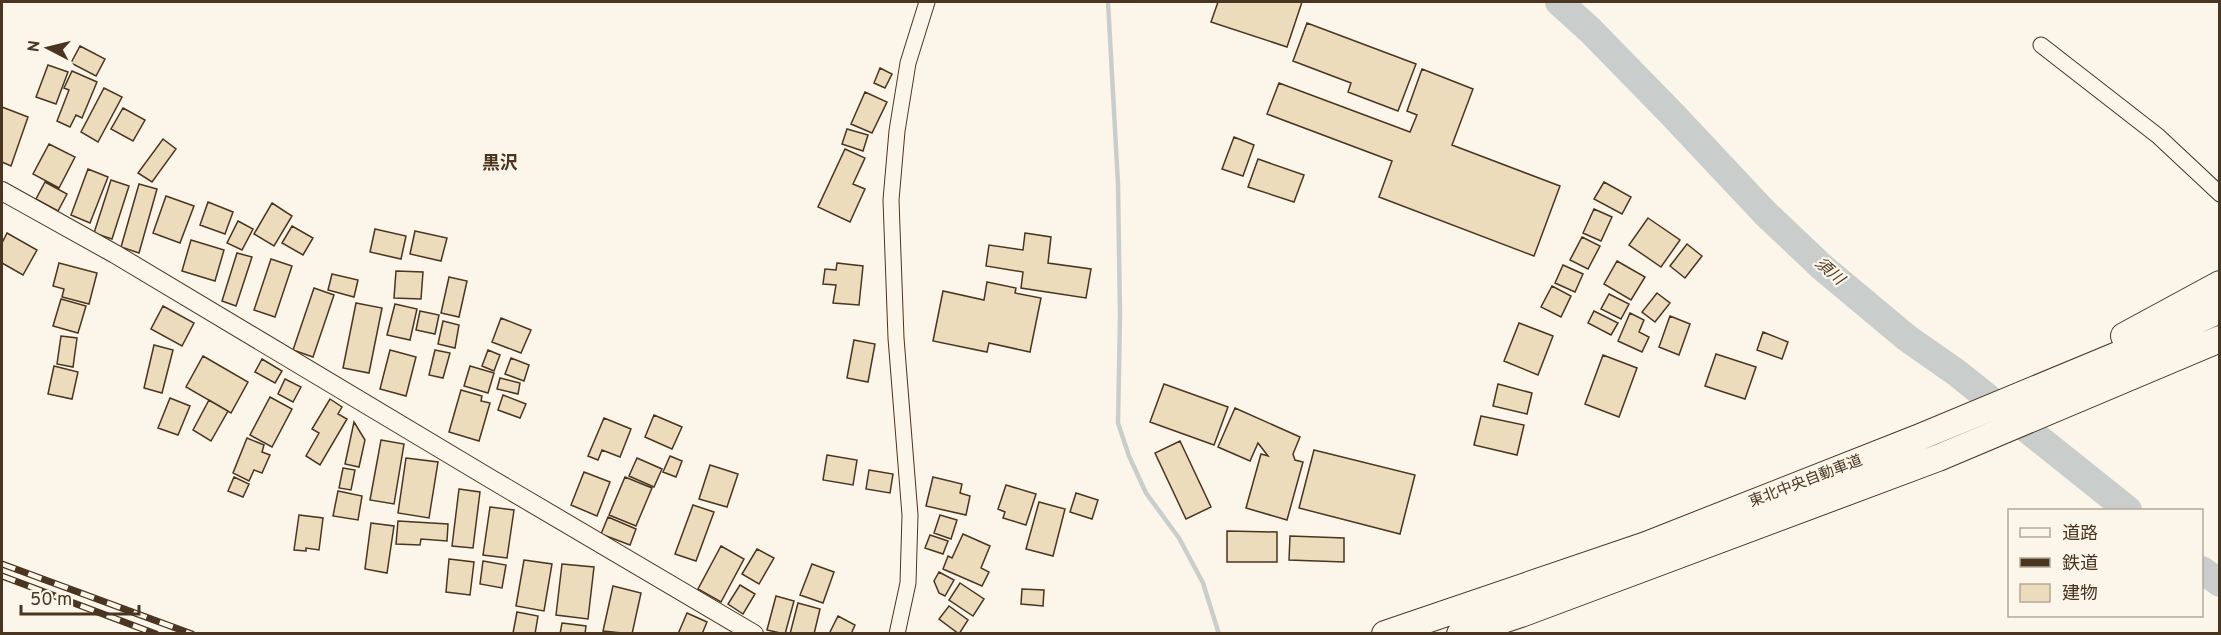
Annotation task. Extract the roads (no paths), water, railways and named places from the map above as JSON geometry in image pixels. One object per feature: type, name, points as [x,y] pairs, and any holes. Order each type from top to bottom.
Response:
[{"type":"highway","name":"東北中央自動車道","points":[[1460,633],[1521,614],[1847,479],[1920,437],[2161,337],[2217,294]]},
{"type":"highway","name":"東北中央自動車道","points":[[1385,633],[1646,544],[1847,479],[1938,458],[2220,339]]},
{"type":"highway","points":[[2112,385],[2220,350]]},
{"type":"street","points":[[897,633],[908,583],[910,515],[896,338],[891,200],[897,131],[908,63],[927,2]]},
{"type":"street","points":[[2041,45],[2158,136],[2220,194]]},
{"type":"street","points":[[2,191],[115,254],[754,633]]},
{"type":"waterway","points":[[1108,2],[1118,184],[1120,316],[1118,423],[1129,456],[1146,493],[1179,538],[1203,583],[1219,634]]},
{"type":"waterway","name":"須川","points":[[1559,2],[1590,30],[1765,213],[1822,267],[1907,338],[1957,373],[2127,509]]},
{"type":"waterway","name":"須川","points":[[2203,571],[2220,583]]},
{"type":"railway","points":[[2,564],[192,634]]},
{"type":"railway","points":[[2,576],[156,634]]},
{"type":"district","name":"黒沢","points":[[500,164]]}]
